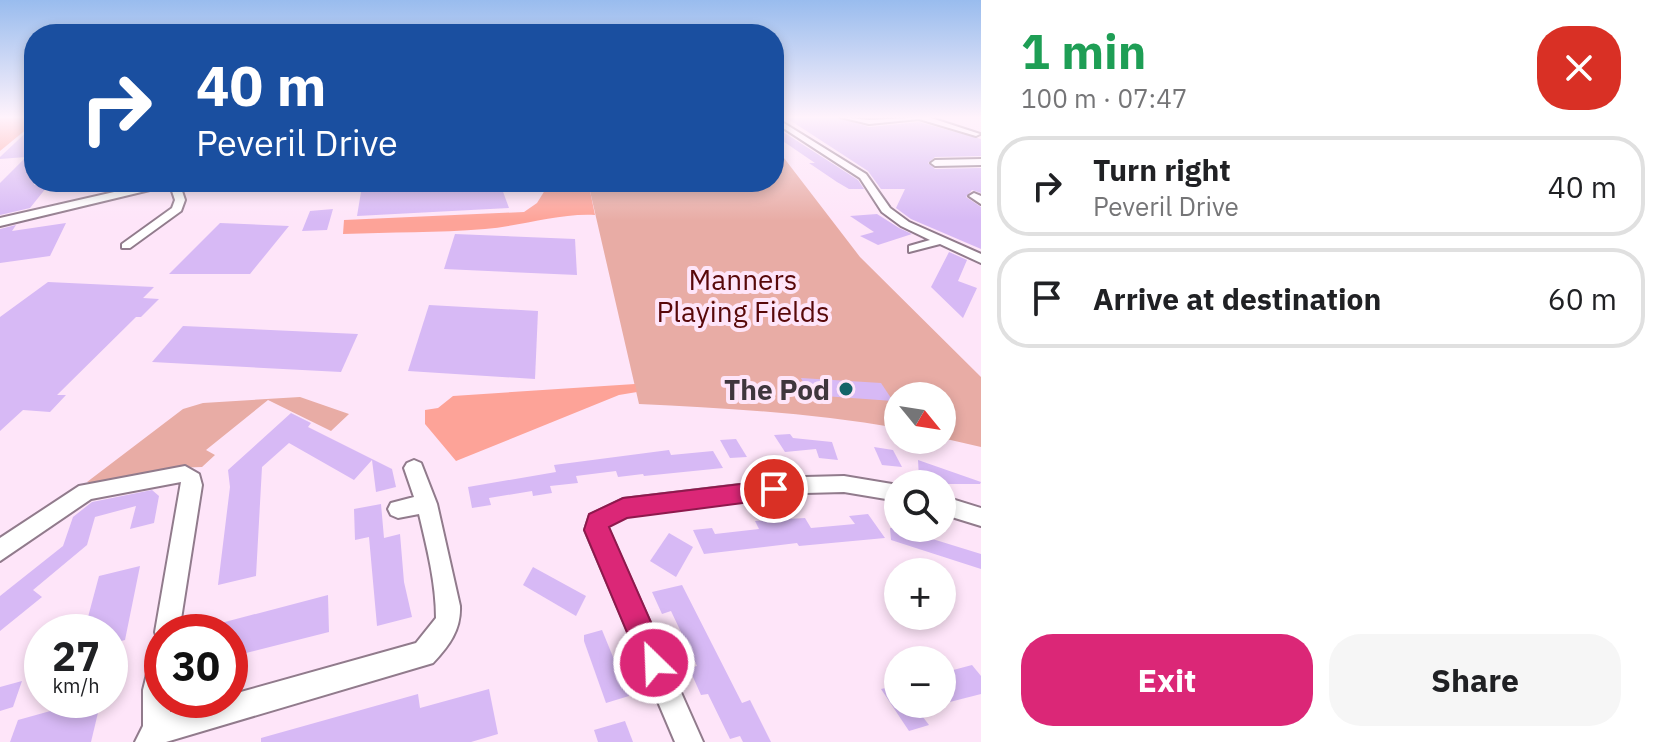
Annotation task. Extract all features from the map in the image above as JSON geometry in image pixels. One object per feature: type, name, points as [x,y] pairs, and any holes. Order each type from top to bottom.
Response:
[{"type":"street","points":[[827,152],[870,183],[894,217],[981,259]]},
{"type":"street","points":[[946,174],[931,161],[981,162]]},
{"type":"street","points":[[0,222],[128,192]]},
{"type":"street","points":[[126,246],[177,209],[180,198],[177,192]]},
{"type":"street","points":[[914,250],[939,241]]},
{"type":"street","points":[[153,736],[424,654],[438,638],[448,618],[427,504],[414,468]]},
{"type":"street","points":[[0,551],[86,492],[180,474],[189,477],[192,485],[170,614]]},
{"type":"street","points":[[689,742],[596,530],[597,521],[623,508],[789,487],[844,484],[884,491]]},
{"type":"street","points":[[398,509],[427,504]]},
{"type":"street","points":[[956,509],[981,517]]},
{"type":"green space","name":"Manners Playing Fields","points":[[784,158],[860,257],[981,377],[981,447],[956,441],[956,382],[884,382],[884,426],[737,409],[639,404],[590,192],[784,192]]},
{"type":"green space","points":[[300,397],[349,414],[331,431],[268,400],[206,450],[215,455],[202,467],[174,468],[104,482],[87,482],[183,409],[203,403]]},
{"type":"shaded area","points":[[544,192],[590,192],[595,215],[568,216],[485,229],[343,234],[344,220],[524,212],[537,203]]},
{"type":"shaded area","points":[[635,384],[637,392],[619,395],[456,461],[425,424],[425,410],[438,408],[453,396]]},
{"type":"building","points":[[6,152],[24,152],[24,157],[0,157]]},
{"type":"building","points":[[798,152],[814,152],[858,180],[864,189],[849,189],[809,163],[815,163]]},
{"type":"building","points":[[838,152],[981,152],[981,156],[935,157],[928,163],[935,169],[981,168],[981,193],[972,190],[966,197],[981,207],[981,249],[911,219],[896,208],[905,189],[881,189],[868,171]]},
{"type":"building","points":[[24,159],[24,192],[43,192],[30,208],[0,215],[0,183]]},
{"type":"building","points":[[361,192],[503,192],[509,208],[357,216]]},
{"type":"building","points":[[333,209],[327,230],[302,231],[310,211]]},
{"type":"building","points":[[877,214],[912,234],[878,245],[860,236],[874,232],[850,216]]},
{"type":"building","points":[[66,223],[50,256],[0,263],[0,229],[16,225],[12,231]]},
{"type":"building","points":[[220,223],[289,226],[250,274],[169,274]]},
{"type":"building","points":[[455,234],[575,239],[577,275],[444,269]]},
{"type":"building","points":[[949,252],[967,260],[958,281],[977,288],[963,318],[931,287]]},
{"type":"building","points":[[48,282],[154,287],[143,298],[159,299],[141,317],[136,317],[57,395],[66,395],[50,412],[23,410],[0,431],[0,317]]},
{"type":"building","points":[[429,305],[538,311],[535,379],[408,371]]},
{"type":"building","points":[[183,326],[358,334],[341,372],[152,362]]},
{"type":"building","name":"The Pod","points":[[801,378],[881,383],[884,388],[884,400],[810,395]]},
{"type":"building","points":[[291,413],[311,423],[308,427],[392,469],[396,487],[376,492],[372,460],[354,480],[289,443],[262,467],[256,576],[218,585],[230,487],[228,470]]},
{"type":"building","points":[[790,434],[793,438],[832,442],[838,460],[819,458],[816,449],[785,452],[774,435]]},
{"type":"building","points":[[736,439],[747,457],[730,458],[720,440]]},
{"type":"building","points":[[874,447],[884,449],[884,454],[895,454],[902,467],[882,465]]},
{"type":"building","points":[[669,450],[671,455],[713,451],[723,468],[644,476],[618,477],[616,471],[576,476],[578,483],[550,486],[552,493],[533,496],[532,491],[489,498],[491,505],[472,508],[468,487],[556,472],[554,465]]},
{"type":"building","points":[[918,460],[947,470],[919,470]]},
{"type":"building","points":[[956,473],[981,482],[956,484]]},
{"type":"building","points":[[152,490],[159,496],[154,523],[130,529],[136,506],[95,517],[87,545],[33,590],[42,597],[0,631],[0,596],[63,546],[73,517],[92,502]]},
{"type":"building","points":[[381,504],[384,538],[400,534],[404,582],[412,617],[377,626],[369,537],[355,540],[354,509]]},
{"type":"building","points":[[868,514],[884,538],[799,546],[797,543],[704,554],[693,530],[712,528],[715,534],[759,529],[755,521],[805,518],[811,528],[855,524],[849,516]]},
{"type":"building","points":[[669,533],[693,547],[676,577],[650,561]]},
{"type":"building","points":[[897,542],[942,542],[981,554],[981,569],[956,561],[956,558]]},
{"type":"building","points":[[140,566],[128,625],[128,614],[89,614],[99,576]]},
{"type":"building","points":[[533,567],[586,596],[576,616],[523,585]]},
{"type":"building","points":[[682,585],[742,703],[750,700],[771,742],[743,742],[740,736],[730,739],[708,694],[701,695],[689,668],[697,666],[671,611],[662,614],[652,592]]},
{"type":"building","points":[[328,595],[329,632],[248,652],[248,616]]},
{"type":"building","points":[[602,630],[629,696],[606,703],[584,641],[584,635]]},
{"type":"building","points":[[972,665],[981,676],[981,694],[956,700],[956,669]]},
{"type":"building","points":[[22,681],[13,707],[0,711],[0,687]]},
{"type":"building","points":[[489,689],[498,734],[471,742],[261,742],[261,738],[418,694],[420,708]]},
{"type":"building","points":[[97,718],[91,742],[10,742],[18,720]]},
{"type":"building","points":[[900,718],[924,718],[929,725],[909,731]]},
{"type":"building","points":[[625,721],[633,742],[598,742],[594,730]]},
{"type":"place","name":"The Pod","points":[[846,389]]},
{"type":"route","points":[[654,663],[596,530],[597,521],[623,508],[774,489]]}]
